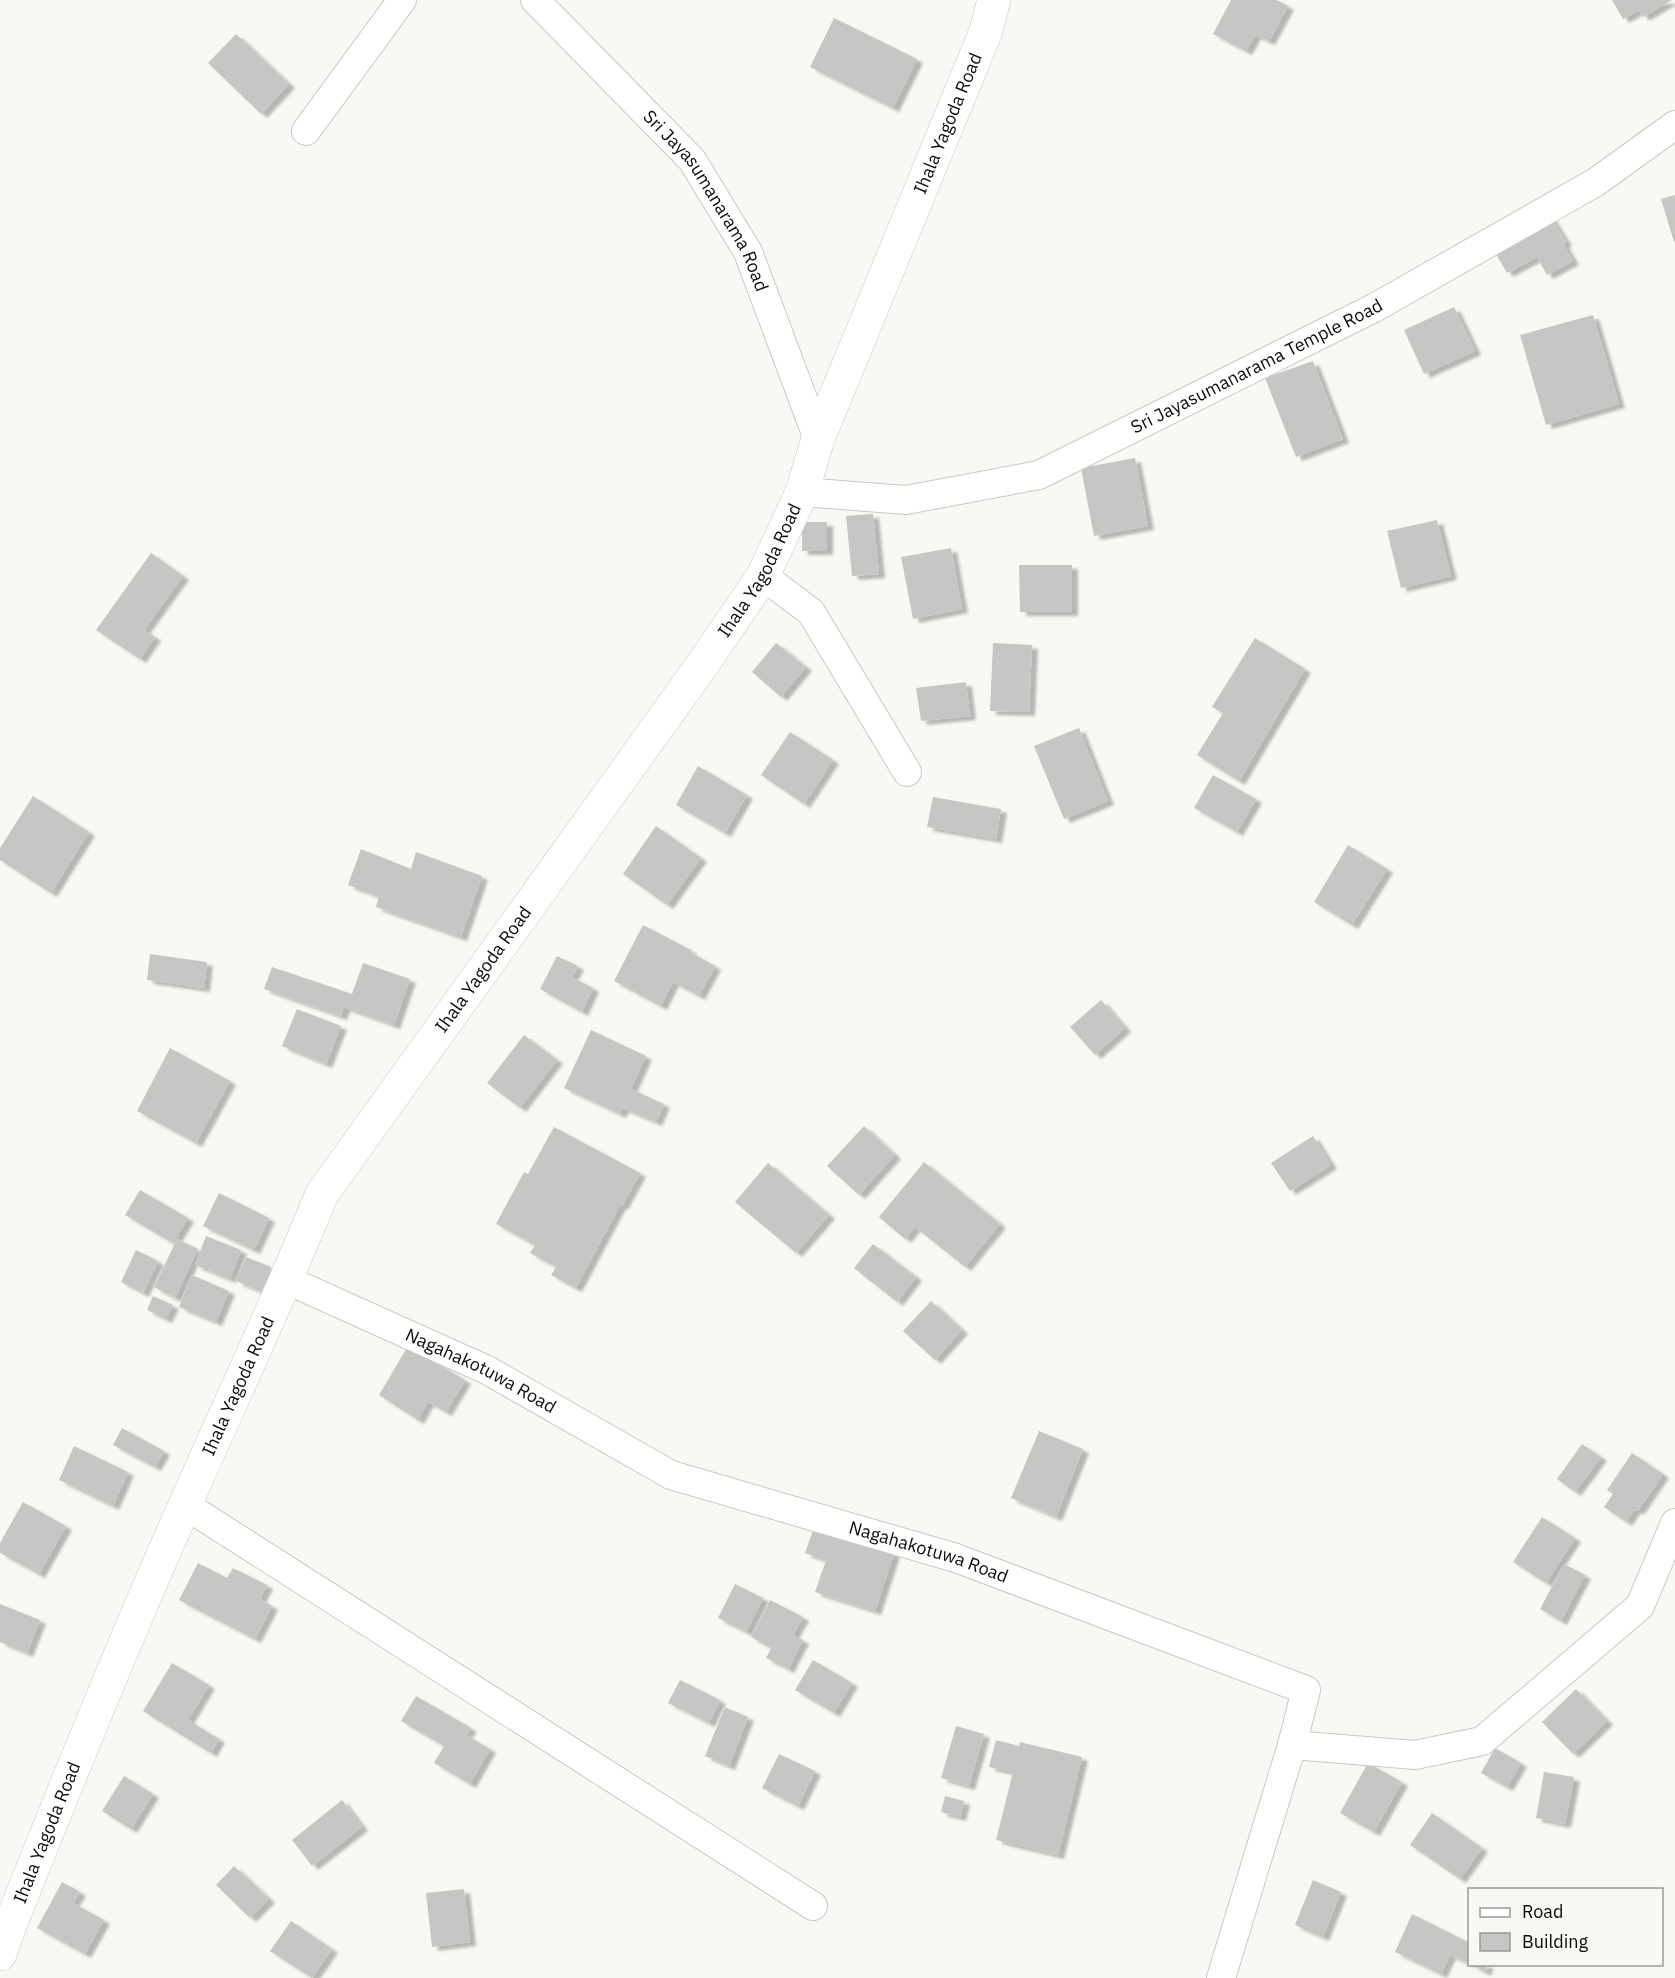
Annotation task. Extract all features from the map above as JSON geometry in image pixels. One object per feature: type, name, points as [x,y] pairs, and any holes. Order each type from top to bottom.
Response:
[{"type":"street","points":[[306,131],[402,0]]},
{"type":"street","name":"Sri Jayasumanarama Road","points":[[535,0],[692,160],[748,252],[818,439]]},
{"type":"street","name":"Ihala Yagoda Road","points":[[0,1954],[5,1921],[185,1505],[287,1280],[322,1194],[700,668],[763,576],[802,492],[818,439],[986,31],[994,0]]},
{"type":"street","name":"Sri Jayasumanarama Temple Road","points":[[802,492],[906,500],[1039,475],[1374,308],[1596,182],[1675,125]]},
{"type":"street","points":[[763,576],[812,612],[907,772]]},
{"type":"street","name":"Nagahakotuwa Road","points":[[287,1280],[488,1370],[671,1475],[956,1558],[1306,1690],[1292,1745],[1221,1978]]},
{"type":"street","points":[[185,1505],[813,1906]]},
{"type":"street","points":[[1292,1745],[1415,1755],[1482,1741],[1640,1606],[1675,1523]]},
{"type":"building","points":[[1231,0],[1277,0],[1288,6],[1269,41],[1255,35],[1246,51],[1213,34]]},
{"type":"building","points":[[1612,0],[1672,0],[1643,17],[1639,10],[1623,19]]},
{"type":"building","points":[[834,18],[917,59],[893,108],[810,67]]},
{"type":"building","points":[[236,34],[289,84],[261,114],[208,63]]},
{"type":"building","points":[[1675,195],[1675,241],[1674,242],[1661,199]]},
{"type":"building","points":[[1550,216],[1566,242],[1563,244],[1573,261],[1547,275],[1537,257],[1507,273],[1492,247]]},
{"type":"building","points":[[1454,307],[1475,351],[1424,374],[1404,330]]},
{"type":"building","points":[[1593,315],[1619,404],[1546,425],[1520,335]]},
{"type":"building","points":[[1313,361],[1343,439],[1296,457],[1265,378]]},
{"type":"building","points":[[1135,458],[1148,526],[1094,536],[1081,468]]},
{"type":"building","points":[[873,514],[879,574],[852,576],[846,516]]},
{"type":"building","points":[[1437,520],[1451,576],[1401,588],[1387,531]]},
{"type":"building","points":[[802,522],[827,522],[827,551],[802,551]]},
{"type":"building","points":[[951,548],[962,609],[913,619],[901,557]]},
{"type":"building","points":[[151,553],[183,576],[144,630],[155,637],[140,659],[96,630]]},
{"type":"building","points":[[1019,565],[1072,565],[1072,612],[1020,612]]},
{"type":"building","points":[[1255,638],[1305,669],[1239,781],[1197,755],[1223,713],[1212,707]]},
{"type":"building","points":[[776,643],[806,667],[781,697],[752,672]]},
{"type":"building","points":[[993,643],[1032,645],[1029,712],[990,711]]},
{"type":"building","points":[[966,682],[970,716],[921,721],[916,688]]},
{"type":"building","points":[[1079,728],[1108,801],[1064,819],[1034,746]]},
{"type":"building","points":[[790,732],[833,760],[804,804],[761,775]]},
{"type":"building","points":[[698,766],[747,795],[725,833],[676,805]]},
{"type":"building","points":[[1213,775],[1256,799],[1237,832],[1194,808]]},
{"type":"building","points":[[33,796],[89,832],[51,893],[0,860],[0,848]]},
{"type":"building","points":[[933,797],[1001,809],[996,839],[927,827]]},
{"type":"building","points":[[656,826],[701,858],[667,905],[623,874]]},
{"type":"building","points":[[1348,845],[1387,869],[1352,925],[1314,902]]},
{"type":"building","points":[[361,849],[411,869],[416,852],[482,876],[461,937],[376,907],[379,896],[348,885]]},
{"type":"building","points":[[643,925],[691,950],[690,952],[715,966],[699,996],[673,982],[661,1006],[614,981]]},
{"type":"building","points":[[150,954],[207,962],[204,988],[147,980]]},
{"type":"building","points":[[557,956],[578,966],[572,977],[593,988],[582,1012],[540,989]]},
{"type":"building","points":[[363,963],[410,979],[394,1025],[344,1007],[341,1016],[264,989],[272,967],[352,994]]},
{"type":"building","points":[[1101,1000],[1125,1028],[1095,1055],[1070,1027]]},
{"type":"building","points":[[297,1009],[341,1026],[326,1064],[282,1046]]},
{"type":"building","points":[[591,1030],[646,1056],[631,1089],[664,1104],[656,1122],[623,1108],[620,1114],[564,1088]]},
{"type":"building","points":[[524,1035],[557,1060],[520,1108],[487,1083]]},
{"type":"building","points":[[170,1048],[230,1081],[196,1143],[137,1111]]},
{"type":"building","points":[[864,1126],[895,1155],[859,1195],[827,1166]]},
{"type":"building","points":[[554,1127],[640,1173],[622,1206],[620,1205],[576,1288],[551,1275],[556,1267],[530,1253],[535,1245],[496,1224],[524,1172],[528,1174]]},
{"type":"building","points":[[1313,1136],[1331,1165],[1290,1191],[1271,1163]]},
{"type":"building","points":[[924,1162],[1000,1224],[965,1267],[915,1227],[905,1239],[879,1217]]},
{"type":"building","points":[[768,1163],[829,1215],[796,1253],[735,1202]]},
{"type":"building","points":[[140,1190],[188,1218],[173,1243],[125,1215]]},
{"type":"building","points":[[219,1193],[269,1218],[254,1250],[203,1226]]},
{"type":"building","points":[[206,1236],[241,1250],[230,1279],[195,1265]]},
{"type":"building","points":[[177,1239],[198,1249],[175,1298],[154,1287]]},
{"type":"building","points":[[873,1244],[916,1277],[897,1302],[854,1268]]},
{"type":"building","points":[[136,1250],[158,1261],[143,1293],[121,1282]]},
{"type":"building","points":[[246,1257],[271,1267],[261,1291],[236,1281]]},
{"type":"building","points":[[192,1275],[229,1291],[216,1322],[179,1307]]},
{"type":"building","points":[[153,1296],[173,1305],[166,1319],[147,1310]]},
{"type":"building","points":[[931,1301],[962,1330],[935,1360],[903,1331]]},
{"type":"building","points":[[408,1346],[465,1380],[446,1412],[428,1402],[418,1420],[379,1395]]},
{"type":"building","points":[[122,1428],[164,1451],[155,1467],[113,1445]]},
{"type":"building","points":[[1039,1431],[1083,1449],[1056,1517],[1011,1498]]},
{"type":"building","points":[[1582,1444],[1601,1457],[1575,1492],[1557,1479]]},
{"type":"building","points":[[74,1446],[128,1472],[113,1506],[59,1480]]},
{"type":"building","points":[[1632,1453],[1663,1474],[1638,1511],[1635,1509],[1626,1522],[1604,1507],[1613,1494],[1607,1490]]},
{"type":"building","points":[[23,1502],[66,1526],[39,1574],[0,1553],[0,1543]]},
{"type":"building","points":[[1542,1517],[1575,1538],[1546,1583],[1513,1562]]},
{"type":"building","points":[[814,1527],[894,1553],[875,1611],[815,1592],[826,1560],[805,1553]]},
{"type":"building","points":[[198,1563],[227,1578],[233,1568],[267,1585],[260,1599],[272,1606],[255,1639],[179,1600]]},
{"type":"building","points":[[1564,1564],[1585,1575],[1561,1621],[1540,1609]]},
{"type":"building","points":[[735,1584],[763,1598],[746,1632],[718,1618]]},
{"type":"building","points":[[770,1600],[803,1617],[793,1635],[803,1640],[788,1669],[766,1658],[771,1648],[751,1637]]},
{"type":"building","points":[[0,1604],[40,1620],[27,1653],[0,1642]]},
{"type":"building","points":[[813,1660],[852,1683],[834,1713],[795,1690]]},
{"type":"building","points":[[172,1663],[209,1685],[188,1720],[219,1739],[211,1753],[143,1711]]},
{"type":"building","points":[[680,1680],[720,1700],[709,1723],[668,1703]]},
{"type":"building","points":[[1576,1689],[1607,1721],[1573,1754],[1542,1722]]},
{"type":"building","points":[[416,1696],[471,1728],[466,1735],[490,1749],[470,1784],[434,1763],[444,1746],[401,1721]]},
{"type":"building","points":[[725,1707],[748,1717],[729,1766],[705,1756]]},
{"type":"building","points":[[956,1726],[984,1734],[969,1786],[941,1778]]},
{"type":"building","points":[[996,1740],[1019,1746],[1020,1742],[1082,1757],[1058,1855],[996,1840],[1013,1772],[989,1767]]},
{"type":"building","points":[[1495,1748],[1521,1763],[1507,1787],[1481,1773]]},
{"type":"building","points":[[779,1754],[815,1771],[798,1806],[762,1788]]},
{"type":"building","points":[[1368,1763],[1402,1782],[1374,1832],[1340,1813]]},
{"type":"building","points":[[1544,1772],[1574,1777],[1565,1824],[1536,1818]]},
{"type":"building","points":[[124,1776],[153,1794],[131,1829],[102,1811]]},
{"type":"building","points":[[945,1796],[964,1801],[960,1817],[941,1812]]},
{"type":"building","points":[[342,1800],[362,1827],[312,1866],[292,1840]]},
{"type":"building","points":[[1432,1813],[1482,1848],[1460,1879],[1410,1845]]},
{"type":"building","points":[[234,1866],[269,1899],[250,1918],[216,1885]]},
{"type":"building","points":[[1313,1880],[1341,1892],[1323,1937],[1295,1925]]},
{"type":"building","points":[[62,1882],[80,1892],[73,1903],[104,1920],[85,1954],[37,1928]]},
{"type":"building","points":[[464,1889],[470,1942],[432,1947],[426,1893]]},
{"type":"building","points":[[1412,1914],[1468,1942],[1468,1963],[1450,1955],[1441,1974],[1395,1952]]},
{"type":"building","points":[[291,1921],[332,1949],[312,1978],[270,1951]]},
{"type":"building","points":[[1474,1966],[1487,1966],[1485,1972]]}]
